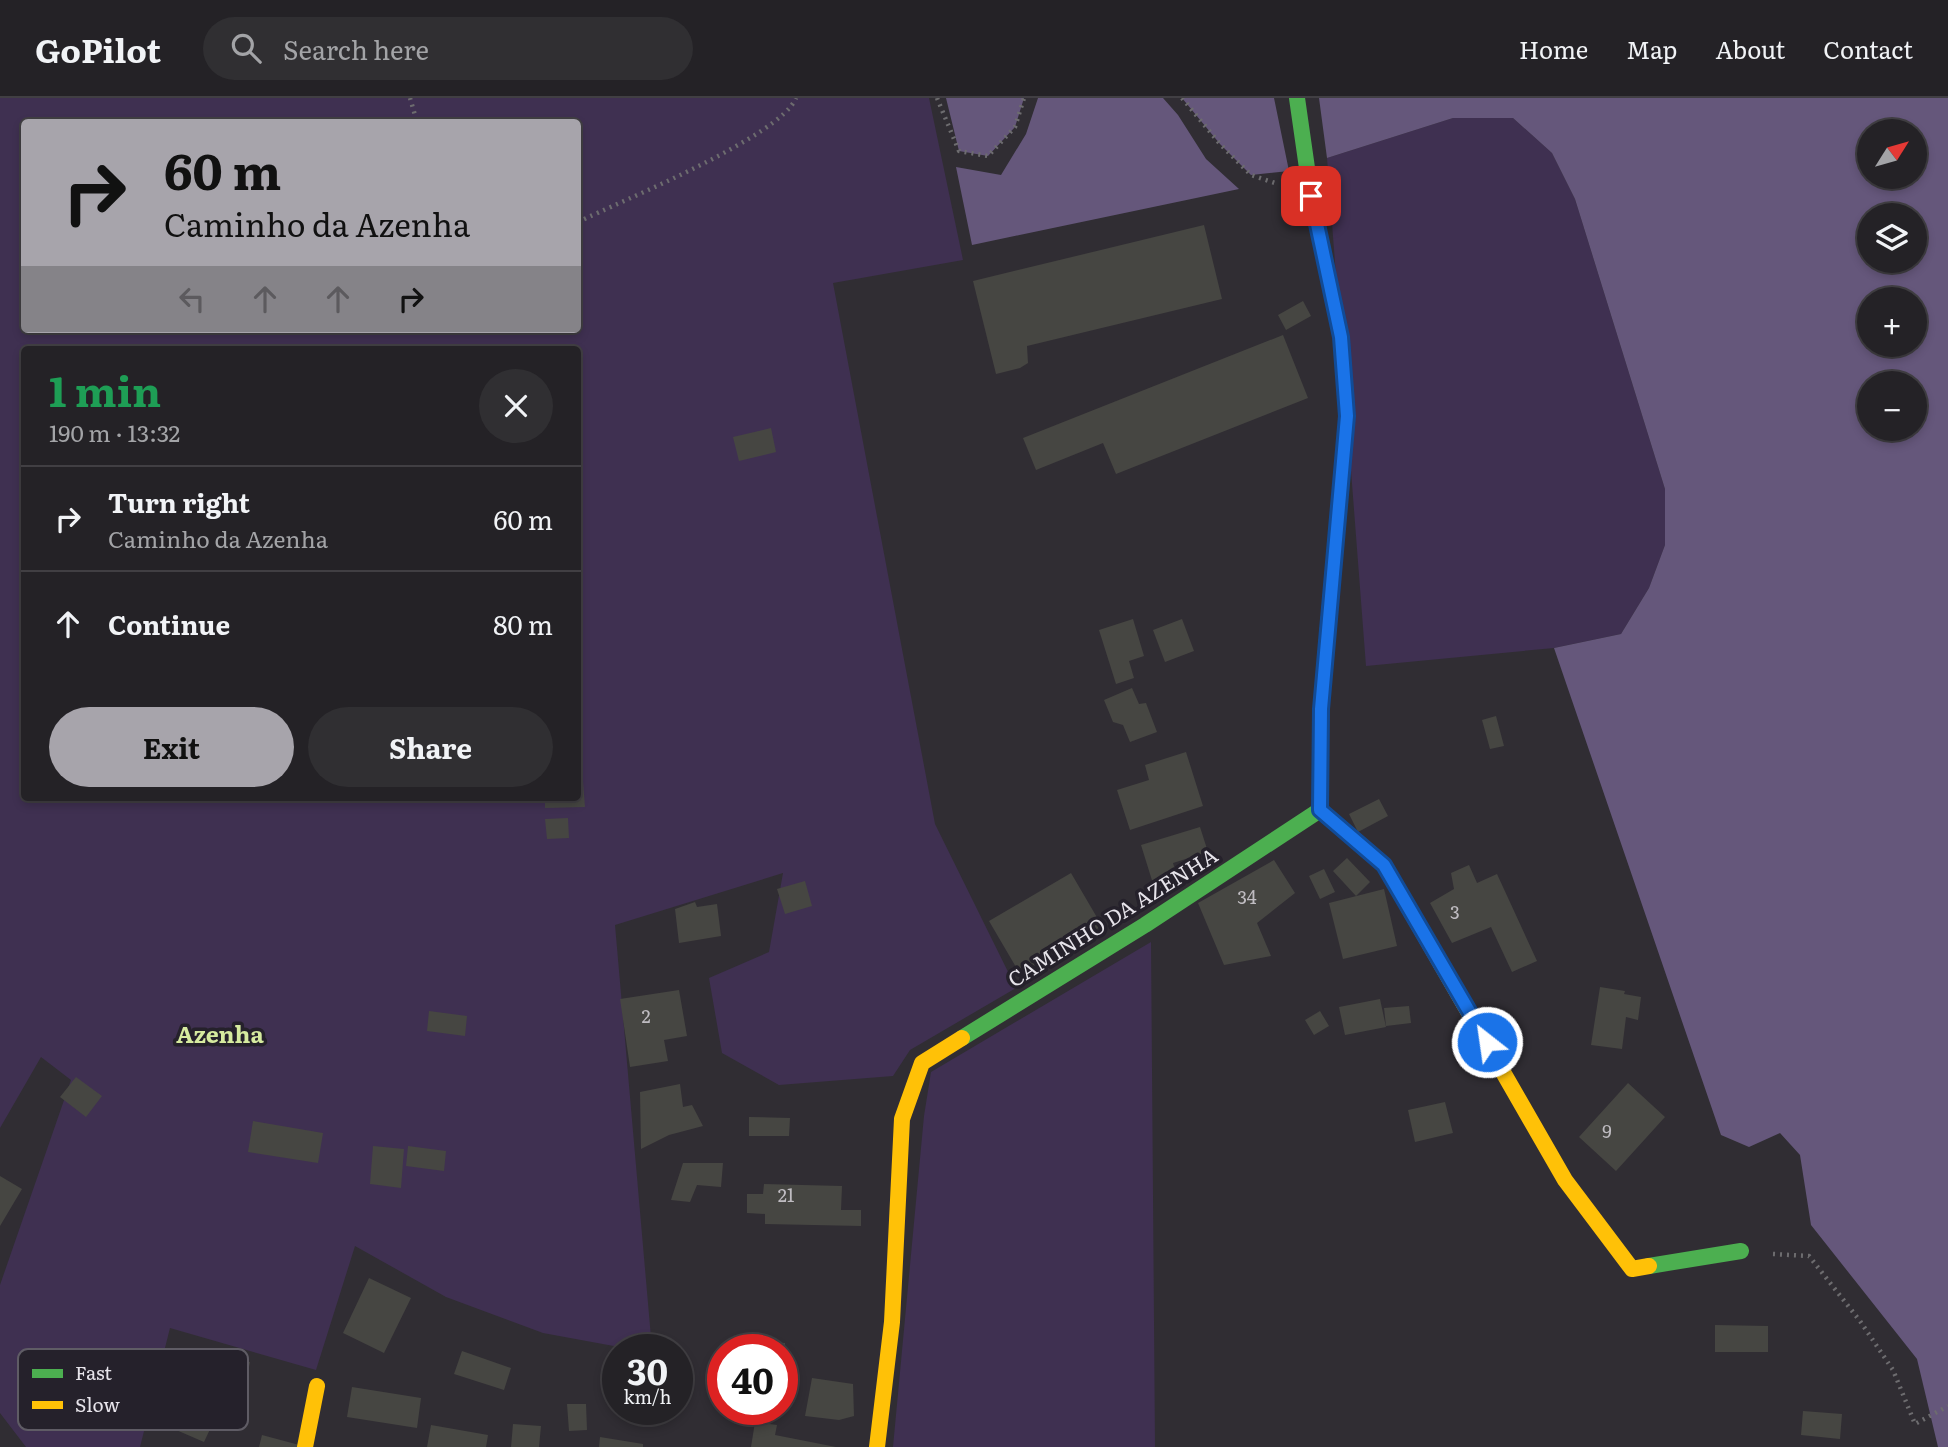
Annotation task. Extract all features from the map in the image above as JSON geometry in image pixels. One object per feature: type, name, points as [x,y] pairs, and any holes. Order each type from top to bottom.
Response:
[{"type":"street","points":[[1297,98],[1311,196],[1341,337],[1347,416],[1321,709],[1320,810],[1384,865],[1565,1180],[1632,1269],[1741,1251]]},
{"type":"street","name":"CAMINHO DA AZENHA","points":[[877,1447],[892,1322],[902,1119],[922,1063],[1145,925],[1320,810]]},
{"type":"street","points":[[305,1447],[317,1386]]},
{"type":"path","points":[[410,98],[416,119]]},
{"type":"path","points":[[581,221],[694,169],[750,139],[792,106],[796,98]]},
{"type":"path","points":[[937,98],[959,151],[988,156],[1015,127],[1024,98]]},
{"type":"path","points":[[1182,98],[1220,144],[1251,175],[1311,196]]},
{"type":"path","points":[[1741,1251],[1808,1256],[1860,1321],[1893,1370],[1915,1424],[1948,1406]]},
{"type":"shaded area","points":[[0,98],[929,98],[963,260],[833,283],[935,824],[1016,988],[910,1050],[893,1076],[779,1085],[722,1053],[709,978],[769,952],[783,873],[615,925],[651,1334],[602,1334],[602,1344],[543,1333],[446,1297],[355,1246],[316,1370],[170,1328],[165,1349],[18,1349],[18,1430],[144,1430],[140,1447],[26,1447],[0,1413],[0,1285],[71,1080],[41,1057],[0,1128]]},
{"type":"shaded area","points":[[946,98],[1024,98],[1015,127],[988,156],[959,151]]},
{"type":"shaded area","points":[[1038,98],[1163,98],[1178,115],[1206,159],[1239,189],[972,245],[956,167],[1001,175],[1026,134]]},
{"type":"shaded area","points":[[1182,98],[1274,98],[1289,171],[1251,175],[1220,144]]},
{"type":"shaded area","points":[[1319,98],[1948,98],[1948,1447],[1938,1447],[1917,1359],[1811,1225],[1800,1155],[1780,1133],[1749,1147],[1721,1135],[1554,648],[1621,634],[1649,588],[1665,545],[1665,489],[1575,199],[1552,153],[1513,118],[1453,118],[1327,158]]},
{"type":"shaded area","points":[[1453,118],[1513,118],[1552,153],[1575,199],[1665,489],[1665,545],[1649,588],[1621,634],[1554,648],[1366,666],[1327,158]]},
{"type":"shaded area","points":[[1151,942],[1155,1447],[893,1447],[924,1116],[931,1072]]},
{"type":"building","points":[[1204,225],[1222,299],[1027,346],[1028,363],[1020,368],[996,374],[973,281]]},
{"type":"building","points":[[1303,301],[1311,316],[1286,330],[1278,315]]},
{"type":"building","points":[[1283,335],[1308,398],[1116,474],[1103,443],[1036,470],[1023,438]]},
{"type":"building","points":[[771,428],[776,452],[739,461],[733,437]]},
{"type":"building","points":[[1133,619],[1144,656],[1129,661],[1134,678],[1116,684],[1099,630]]},
{"type":"building","points":[[1182,619],[1194,651],[1165,662],[1153,630]]},
{"type":"building","points":[[1132,688],[1139,704],[1146,703],[1157,732],[1130,742],[1123,725],[1113,722],[1104,700]]},
{"type":"building","points":[[1496,716],[1504,746],[1490,749],[1482,720]]},
{"type":"building","points":[[1186,752],[1203,806],[1130,830],[1117,790],[1149,780],[1145,765]]},
{"type":"building","points":[[583,781],[585,807],[545,808],[545,801],[581,801]]},
{"type":"building","points":[[1379,799],[1388,816],[1358,832],[1349,814]]},
{"type":"building","points":[[568,818],[569,838],[547,839],[545,819]]},
{"type":"building","points":[[1200,827],[1208,852],[1173,863],[1179,883],[1155,890],[1141,845]]},
{"type":"building","points":[[1347,858],[1370,882],[1356,896],[1333,871]]},
{"type":"building","points":[[1274,860],[1295,893],[1257,923],[1271,956],[1224,965],[1198,903]]},
{"type":"building","points":[[1469,865],[1477,883],[1497,874],[1537,961],[1512,972],[1491,927],[1452,943],[1430,903],[1454,889],[1451,873]]},
{"type":"building","points":[[1324,869],[1335,892],[1320,899],[1309,876]]},
{"type":"building","points":[[1071,873],[1102,926],[1020,974],[989,921]]},
{"type":"building","points":[[805,881],[812,906],[785,914],[777,889]]},
{"type":"building","points":[[1384,889],[1397,946],[1343,959],[1329,903]]},
{"type":"building","points":[[695,902],[697,907],[717,904],[721,936],[679,943],[675,909]]},
{"type":"building","points":[[1600,987],[1641,997],[1638,1020],[1626,1017],[1622,1049],[1591,1045]]},
{"type":"building","points":[[679,990],[687,1036],[664,1040],[668,1061],[630,1067],[620,999]]},
{"type":"building","points":[[1380,999],[1386,1027],[1345,1035],[1339,1007]]},
{"type":"building","points":[[1409,1006],[1411,1023],[1386,1026],[1384,1008]]},
{"type":"building","points":[[429,1011],[467,1016],[465,1036],[427,1031]]},
{"type":"building","points":[[1320,1011],[1329,1026],[1314,1035],[1305,1020]]},
{"type":"building","points":[[76,1077],[102,1096],[86,1117],[60,1097]]},
{"type":"building","points":[[1628,1083],[1665,1117],[1616,1171],[1579,1137]]},
{"type":"building","points":[[680,1084],[683,1107],[692,1105],[703,1126],[669,1135],[641,1149],[640,1092]]},
{"type":"building","points":[[1445,1102],[1453,1133],[1415,1142],[1408,1110]]},
{"type":"building","points":[[749,1117],[790,1118],[789,1136],[749,1136]]},
{"type":"building","points":[[253,1121],[323,1133],[318,1163],[248,1152]]},
{"type":"building","points":[[373,1146],[404,1149],[401,1188],[370,1184]]},
{"type":"building","points":[[408,1146],[446,1151],[444,1171],[406,1166]]},
{"type":"building","points":[[683,1163],[723,1163],[721,1187],[697,1185],[690,1202],[671,1200]]},
{"type":"building","points":[[0,1176],[22,1189],[0,1226]]},
{"type":"building","points":[[764,1184],[842,1186],[841,1210],[861,1210],[861,1226],[765,1224],[765,1214],[747,1213],[747,1194],[763,1194]]},
{"type":"building","points":[[369,1278],[411,1298],[384,1353],[343,1333]]},
{"type":"building","points":[[1715,1325],[1768,1326],[1768,1352],[1715,1352]]},
{"type":"building","points":[[462,1351],[511,1368],[504,1390],[454,1374]]},
{"type":"building","points":[[812,1378],[853,1384],[854,1416],[839,1420],[805,1416]]},
{"type":"building","points":[[352,1387],[421,1398],[417,1428],[347,1417]]},
{"type":"building","points":[[567,1404],[586,1404],[587,1430],[569,1431]]},
{"type":"building","points":[[1803,1411],[1842,1414],[1840,1439],[1801,1435]]},
{"type":"building","points":[[513,1424],[541,1426],[539,1447],[511,1447]]},
{"type":"building","points":[[431,1425],[488,1435],[486,1447],[427,1447]]},
{"type":"building","points":[[755,1425],[777,1425],[775,1435],[836,1447],[751,1447]]},
{"type":"building","points":[[176,1430],[210,1430],[204,1442]]},
{"type":"building","points":[[262,1435],[303,1446],[303,1447],[259,1447]]},
{"type":"building","points":[[600,1437],[643,1444],[643,1447],[599,1447]]},
{"type":"traffic: fast","points":[[1297,98],[1311,196],[1341,337],[1347,416],[1328,627]]},
{"type":"traffic: fast","points":[[962,1038],[1145,925],[1320,810]]},
{"type":"traffic: fast","points":[[1649,1266],[1741,1251]]},
{"type":"traffic: slow","points":[[1320,810],[1321,709],[1328,627]]},
{"type":"traffic: slow","points":[[1320,810],[1384,865],[1565,1180],[1632,1269],[1649,1266]]},
{"type":"traffic: slow","points":[[877,1447],[892,1322],[902,1119],[922,1063],[962,1038]]},
{"type":"traffic: slow","points":[[305,1447],[317,1386]]},
{"type":"district","name":"Azenha","points":[[220,1035]]},
{"type":"route","points":[[1311,196],[1341,337],[1347,416],[1321,709],[1320,810],[1384,865],[1487,1042]]}]
